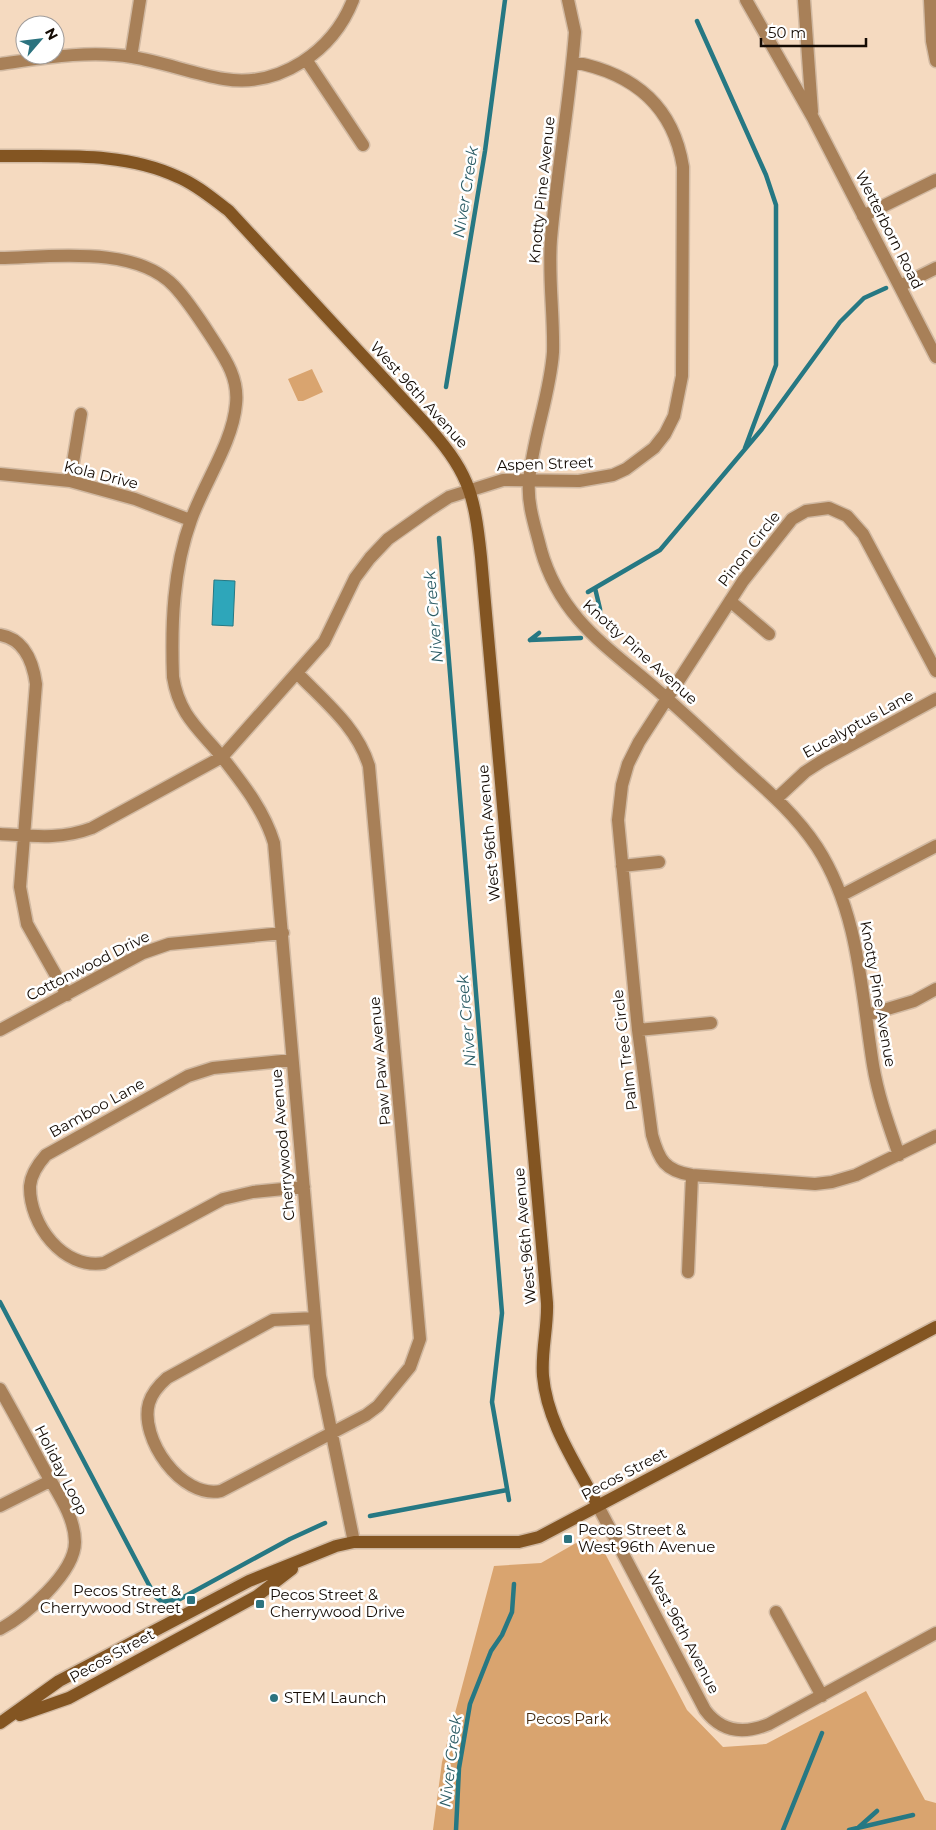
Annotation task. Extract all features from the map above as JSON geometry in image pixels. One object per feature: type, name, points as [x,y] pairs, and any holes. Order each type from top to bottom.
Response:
[{"type":"street","points":[[132,56],[140,0]]},
{"type":"street","name":"Knotty Pine Avenue","points":[[568,0],[575,32],[573,62],[550,242],[553,351],[529,480],[530,506],[542,551],[550,577],[568,608],[596,637],[667,698],[776,799],[815,844],[842,895],[859,963],[874,1067],[883,1109],[899,1156]]},
{"type":"street","name":"Wetterborn Road","points":[[746,0],[813,118],[936,357]]},
{"type":"street","name":"Wetterborn Road","points":[[804,0],[813,118]]},
{"type":"street","points":[[930,0],[932,41],[936,61]]},
{"type":"street","points":[[0,64],[72,56],[132,56],[207,76],[240,80],[280,73],[307,61],[326,43],[350,2]]},
{"type":"street","points":[[307,61],[362,145]]},
{"type":"street","name":"Aspen Street","points":[[0,834],[44,838],[65,837],[92,828],[222,757],[324,642],[356,578],[382,545],[429,510],[449,498],[503,480],[597,479],[613,475],[633,464],[654,448],[666,434],[674,416],[682,376],[683,166],[676,137],[656,104],[642,90],[626,79],[606,70],[573,62]]},
{"type":"street","name":"West 96th Avenue","points":[[0,156],[99,158],[130,161],[179,177],[203,191],[229,211],[446,446],[457,461],[470,490],[477,515],[547,1303],[544,1381],[549,1409],[706,1710],[716,1722],[735,1730],[762,1727],[822,1696]]},
{"type":"street","points":[[863,216],[936,180]]},
{"type":"street","name":"Cherrywood Avenue","points":[[0,258],[91,257],[123,260],[138,264],[167,280],[190,304],[228,363],[236,388],[236,404],[232,423],[190,520],[177,575],[173,676],[175,692],[184,712],[250,794],[268,824],[277,857],[292,1060],[320,1376],[354,1542]]},
{"type":"street","points":[[900,286],[936,268]]},
{"type":"street","points":[[70,481],[81,414]]},
{"type":"street","name":"Kola Drive","points":[[0,474],[70,481],[135,499],[190,520]]},
{"type":"street","name":"Pinon Circle","points":[[667,698],[743,581],[792,519],[806,511],[819,508],[837,510],[853,521],[863,534],[936,671]]},
{"type":"street","points":[[730,601],[769,634]]},
{"type":"street","points":[[0,635],[15,640],[24,649],[33,667],[36,684],[20,887],[24,914],[33,936],[66,995]]},
{"type":"street","name":"Paw Paw Avenue","points":[[297,673],[351,729],[360,743],[369,766],[420,1339],[410,1367],[378,1406],[357,1421],[332,1432],[232,1486],[214,1492],[198,1490],[179,1478],[166,1463],[157,1445],[148,1419],[148,1410],[156,1390],[167,1378],[273,1320],[315,1318]]},
{"type":"street","name":"Palm Tree Circle","points":[[667,698],[639,742],[622,784],[618,820],[638,1030],[652,1135],[656,1150],[668,1168],[676,1173],[815,1184],[856,1175],[899,1156],[936,1136]]},
{"type":"street","name":"Eucalyptus Lane","points":[[776,799],[804,772],[936,700]]},
{"type":"street","points":[[842,895],[936,846]]},
{"type":"street","points":[[622,866],[659,862]]},
{"type":"street","name":"Cottonwood Drive","points":[[0,1030],[143,953],[169,944],[214,938],[283,933]]},
{"type":"street","points":[[867,1015],[914,1001],[936,989]]},
{"type":"street","points":[[638,1030],[712,1023]]},
{"type":"street","name":"Bamboo Lane","points":[[292,1060],[213,1068],[188,1076],[56,1148],[46,1156],[33,1174],[30,1184],[31,1198],[39,1221],[56,1246],[68,1257],[80,1262],[96,1264],[104,1263],[223,1199],[253,1192],[304,1187]]},
{"type":"street","points":[[688,1272],[692,1175]]},
{"type":"street","name":"Pecos Street","points":[[3,1722],[59,1681],[249,1581],[336,1546],[354,1542],[519,1542],[539,1537],[936,1328]]},
{"type":"street","name":"Holiday Loop","points":[[0,1388],[70,1520],[74,1537],[73,1551],[65,1567],[38,1602],[27,1613],[0,1629]]},
{"type":"street","points":[[0,1506],[50,1481]]},
{"type":"street","name":"Pecos Street","points":[[3,1722],[69,1698],[257,1596],[304,1560]]},
{"type":"street","points":[[776,1612],[822,1696],[936,1633]]},
{"type":"green space","points":[[312,369],[323,392],[303,401],[298,401],[288,379]]},
{"type":"green space","name":"Pecos Park","points":[[590,1535],[598,1540],[687,1710],[723,1747],[766,1744],[866,1691],[925,1800],[936,1803],[936,1830],[433,1830],[442,1762],[494,1566],[541,1563]]},
{"type":"water","points":[[214,580],[235,581],[233,626],[212,625]]},
{"type":"waterway","name":"Niver Creek","points":[[446,387],[485,151],[505,0]]},
{"type":"waterway","points":[[697,21],[766,175],[776,205],[776,365],[745,448]]},
{"type":"waterway","points":[[588,592],[660,550],[762,429],[840,322],[864,298],[886,288]]},
{"type":"waterway","name":"Niver Creek","points":[[439,538],[502,1313],[492,1402],[509,1500]]},
{"type":"waterway","points":[[595,588],[600,617]]},
{"type":"waterway","points":[[530,640],[539,633]]},
{"type":"waterway","points":[[530,640],[581,638]]},
{"type":"waterway","points":[[0,1302],[149,1585],[156,1597],[162,1602],[180,1599],[290,1539],[325,1523]]},
{"type":"waterway","points":[[370,1516],[507,1490]]},
{"type":"waterway","name":"Niver Creek","points":[[456,1830],[459,1768],[470,1704],[491,1651],[502,1635],[512,1612],[514,1584]]},
{"type":"waterway","points":[[783,1830],[822,1733]]},
{"type":"waterway","points":[[859,1827],[877,1811]]},
{"type":"waterway","points":[[849,1830],[913,1815]]},
{"type":"place","name":"Pecos Street & West 96th Avenue","points":[[568,1539]]},
{"type":"place","name":"Pecos Street & Cherrywood Street","points":[[191,1600]]},
{"type":"place","name":"Pecos Street & Cherrywood Drive","points":[[260,1604]]},
{"type":"place","name":"STEM Launch","points":[[274,1698]]}]
